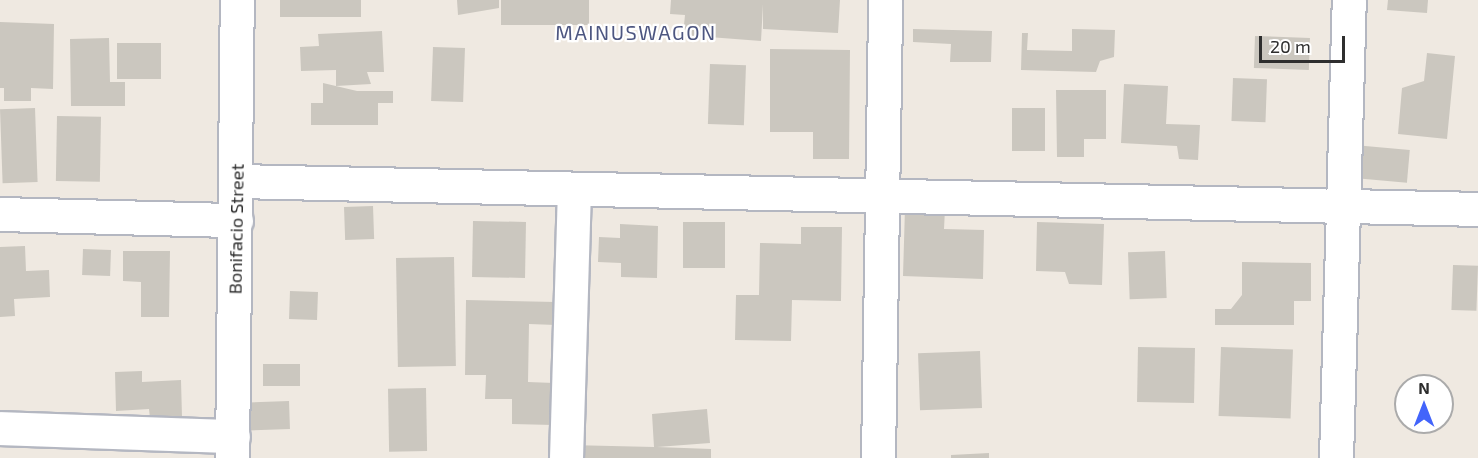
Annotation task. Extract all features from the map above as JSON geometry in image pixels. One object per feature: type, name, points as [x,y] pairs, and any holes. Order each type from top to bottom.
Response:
[{"type":"street","name":"Bonifacio Street","points":[[232,447],[237,181],[237,0]]},
{"type":"street","points":[[878,458],[885,0]]},
{"type":"street","points":[[1336,458],[1341,206],[1349,0]]},
{"type":"street","points":[[237,181],[1478,209]]},
{"type":"street","points":[[566,458],[574,189]]},
{"type":"street","points":[[0,214],[236,220]]},
{"type":"street","points":[[0,428],[232,447]]},
{"type":"building","points":[[280,0],[361,0],[361,17],[280,17]]},
{"type":"building","points":[[457,0],[499,0],[499,8],[458,15]]},
{"type":"building","points":[[501,0],[589,0],[589,25],[501,25]]},
{"type":"building","points":[[671,0],[840,0],[838,33],[763,29],[763,4],[761,41],[683,35],[685,15],[670,14]]},
{"type":"building","points":[[1388,0],[1428,0],[1427,13],[1387,10]]},
{"type":"building","points":[[0,22],[54,24],[53,89],[31,88],[31,101],[4,101],[4,88],[0,88]]},
{"type":"building","points":[[913,29],[992,31],[991,62],[950,62],[951,44],[913,42]]},
{"type":"building","points":[[1072,29],[1115,30],[1114,57],[1100,61],[1096,72],[1021,70],[1022,33],[1028,33],[1027,50],[1072,51]]},
{"type":"building","points":[[382,31],[384,72],[367,72],[371,84],[336,86],[336,70],[301,71],[300,47],[319,46],[318,34]]},
{"type":"building","points":[[1255,36],[1310,38],[1309,70],[1254,68]]},
{"type":"building","points":[[109,38],[110,82],[125,82],[125,106],[71,106],[70,39]]},
{"type":"building","points":[[117,43],[161,43],[161,79],[117,79]]},
{"type":"building","points":[[433,47],[465,48],[463,102],[431,101]]},
{"type":"building","points":[[770,49],[850,50],[849,159],[813,159],[813,132],[770,132]]},
{"type":"building","points":[[1427,53],[1455,56],[1447,139],[1398,134],[1402,88],[1424,81]]},
{"type":"building","points":[[710,64],[746,65],[744,125],[708,124]]},
{"type":"building","points":[[1233,78],[1267,79],[1265,122],[1231,121]]},
{"type":"building","points":[[323,83],[357,91],[393,91],[393,103],[378,103],[378,125],[311,125],[311,103],[323,103]]},
{"type":"building","points":[[1124,84],[1168,86],[1166,124],[1200,125],[1198,160],[1179,159],[1177,146],[1121,143]]},
{"type":"building","points":[[1056,90],[1106,90],[1106,139],[1084,139],[1084,157],[1057,157]]},
{"type":"building","points":[[35,108],[38,182],[3,183],[0,109]]},
{"type":"building","points":[[1012,108],[1045,108],[1045,151],[1012,151]]},
{"type":"building","points":[[57,116],[101,117],[100,182],[56,181]]},
{"type":"building","points":[[1354,145],[1410,150],[1407,183],[1351,178]]},
{"type":"building","points":[[373,206],[374,239],[345,240],[344,207]]},
{"type":"building","points":[[905,208],[945,209],[944,229],[984,230],[983,279],[903,276]]},
{"type":"building","points":[[473,221],[526,222],[525,278],[472,277]]},
{"type":"building","points":[[683,222],[725,222],[725,268],[683,268]]},
{"type":"building","points":[[1037,222],[1104,224],[1102,285],[1069,284],[1065,272],[1036,271]]},
{"type":"building","points":[[620,224],[658,226],[657,278],[621,277],[621,263],[598,262],[599,237],[620,238]]},
{"type":"building","points":[[801,227],[842,227],[841,301],[792,300],[791,341],[735,340],[736,295],[759,295],[760,243],[801,244]]},
{"type":"building","points":[[25,246],[26,271],[49,270],[50,297],[14,299],[15,316],[0,317],[0,247]]},
{"type":"building","points":[[83,249],[111,250],[110,276],[82,275]]},
{"type":"building","points":[[123,251],[170,251],[169,317],[141,317],[141,282],[123,281]]},
{"type":"building","points":[[1165,251],[1167,298],[1130,299],[1128,252]]},
{"type":"building","points":[[454,257],[456,366],[398,367],[396,258]]},
{"type":"building","points":[[1242,262],[1311,263],[1311,301],[1294,301],[1294,325],[1215,325],[1215,309],[1231,309],[1242,295]]},
{"type":"building","points":[[1453,265],[1478,266],[1476,311],[1451,310]]},
{"type":"building","points":[[290,291],[318,292],[317,320],[289,319]]},
{"type":"building","points":[[466,300],[556,302],[556,325],[529,324],[528,382],[554,383],[553,425],[512,424],[512,399],[485,399],[486,375],[465,375]]},
{"type":"building","points":[[1138,347],[1195,348],[1194,403],[1137,402]]},
{"type":"building","points":[[1221,347],[1293,350],[1291,418],[1219,416]]},
{"type":"building","points":[[980,351],[982,408],[920,410],[918,353]]},
{"type":"building","points":[[263,364],[300,364],[300,386],[263,386]]},
{"type":"building","points":[[142,371],[142,382],[181,380],[182,417],[150,418],[149,409],[116,411],[115,372]]},
{"type":"building","points":[[426,388],[427,451],[389,452],[388,389]]},
{"type":"building","points":[[289,401],[290,429],[248,430],[247,402]]},
{"type":"building","points":[[707,409],[710,443],[657,447],[711,449],[711,458],[569,458],[569,445],[654,447],[652,414]]},
{"type":"building","points":[[989,453],[989,458],[951,458],[951,455]]},
{"type":"district","name":"MAINUSWAGON","points":[[636,32]]}]
